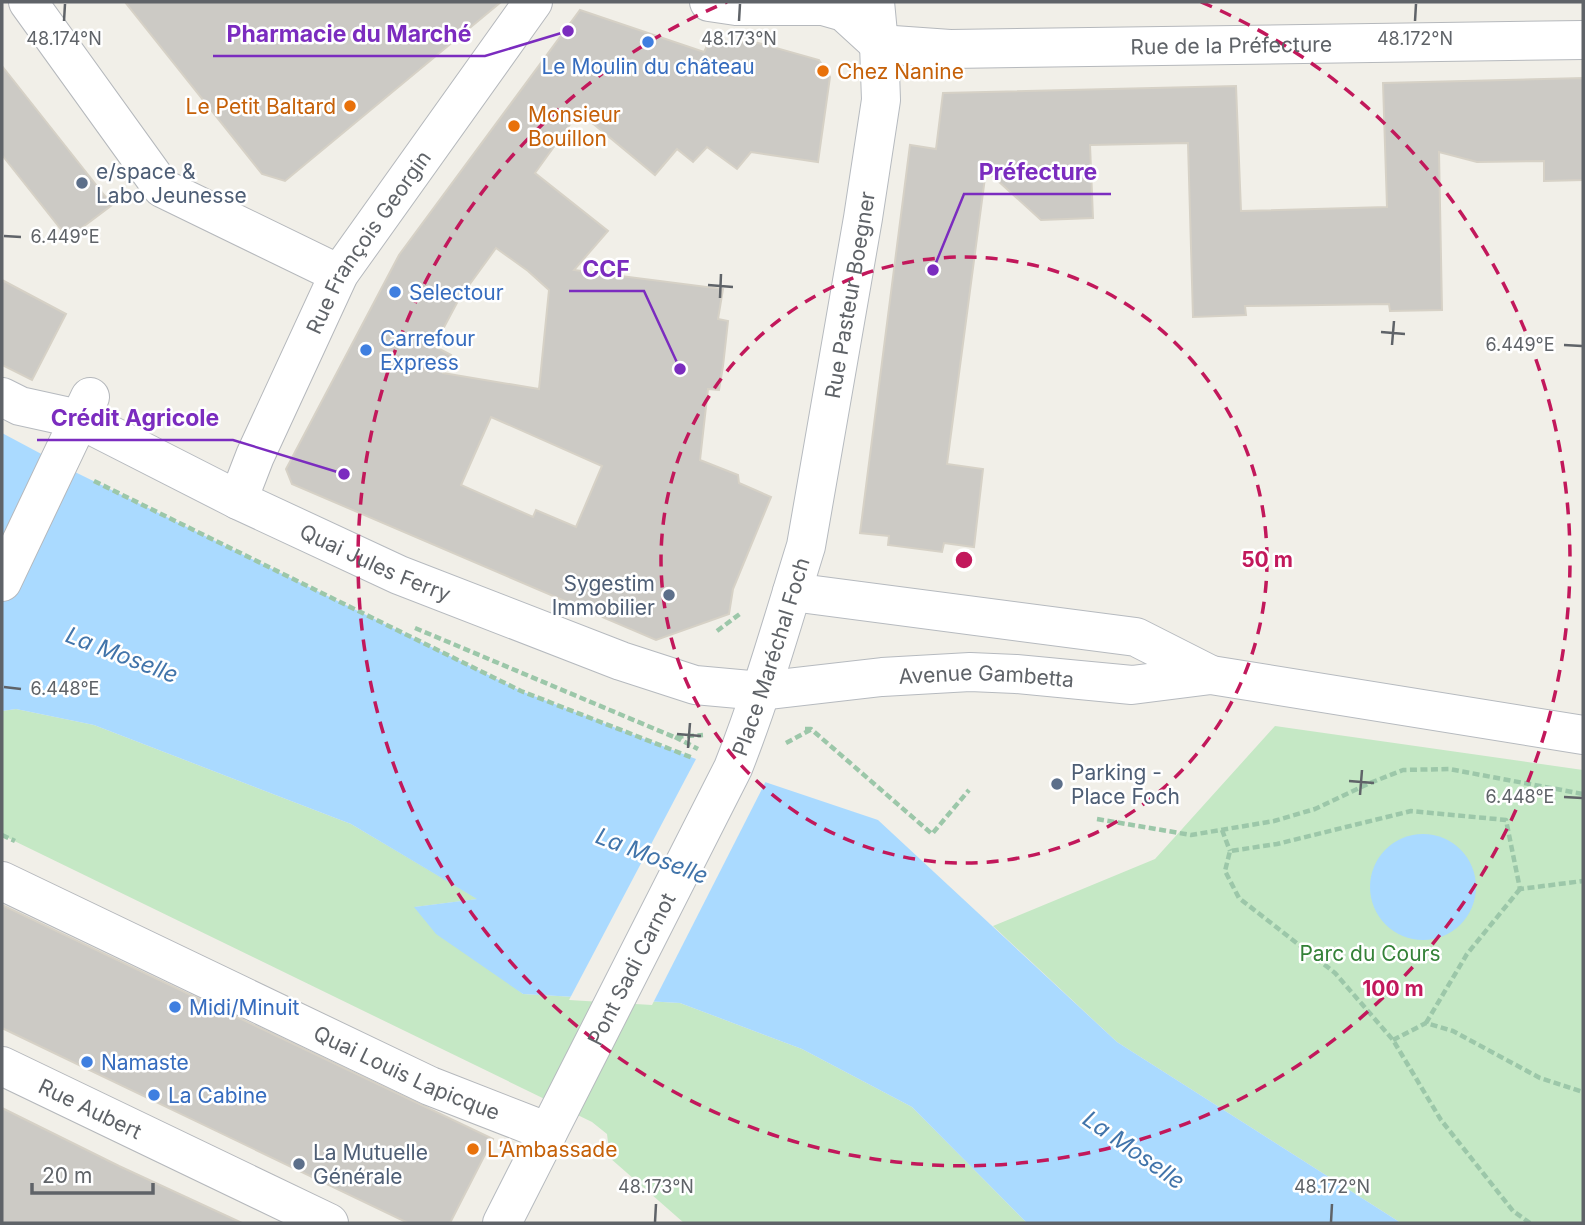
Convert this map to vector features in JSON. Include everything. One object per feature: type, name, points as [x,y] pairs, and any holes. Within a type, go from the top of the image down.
[{"type":"street","points":[[28,2],[162,188],[338,274]]},
{"type":"street","name":"Rue François Georgin","points":[[238,500],[338,274],[533,2]]},
{"type":"street","points":[[709,2],[736,6],[822,6],[844,12],[879,44]]},
{"type":"street","name":"Rue Pasteur Boegner","points":[[806,546],[881,100],[875,2]]},
{"type":"street","name":"Rue de la Préfecture","points":[[879,44],[950,49],[1583,40]]},
{"type":"street","name":"Quai Jules Ferry","points":[[2,397],[20,406],[85,408],[238,500],[399,575],[621,661],[695,685],[761,691]]},
{"type":"street","points":[[2,582],[74,471],[85,408]]},
{"type":"street","name":"Place Maréchal Foch","points":[[717,759],[761,691],[806,546]]},
{"type":"street","name":"Avenue Gambetta","points":[[792,592],[1136,637],[1211,675]]},
{"type":"street","name":"Avenue Gambetta","points":[[761,691],[882,677],[970,672],[1132,685],[1211,675],[1583,735]]},
{"type":"street","name":"Pont Sadi Carnot","points":[[502,1223],[548,1132],[717,759]]},
{"type":"street","name":"Quai Louis Lapicque","points":[[2,881],[430,1086],[548,1132]]},
{"type":"street","name":"Rue Aubert","points":[[2,1066],[329,1223]]},
{"type":"path","points":[[74,471],[521,691],[696,759]]},
{"type":"path","points":[[674,737],[717,759]]},
{"type":"path","points":[[1097,819],[1191,835],[1274,821],[1315,809],[1403,770],[1449,769],[1583,794]]},
{"type":"path","points":[[1230,851],[1277,844],[1411,811],[1506,820],[1520,889]]},
{"type":"path","points":[[1222,830],[1230,851],[1225,871],[1239,898],[1335,972],[1393,1040],[1441,1120],[1513,1211],[1530,1223]]},
{"type":"path","points":[[2,835],[27,847]]},
{"type":"path","points":[[1393,1040],[1426,1023],[1468,954],[1520,889],[1583,881]]},
{"type":"path","points":[[1426,1023],[1453,1031],[1540,1078],[1583,1092]]},
{"type":"green space","points":[[16,709],[94,725],[351,824],[478,899],[415,907],[523,994],[680,1003],[802,1049],[912,1107],[1027,1223],[684,1223],[610,1158],[607,1134],[592,1122],[2,835],[2,711]]},
{"type":"green space","name":"Parc du Cours","points":[[1275,726],[1583,770],[1583,1223],[1401,1223],[1117,1042],[993,926],[1155,859]]},
{"type":"water","name":"La Moselle","points":[[2,433],[77,473],[521,691],[696,759],[878,820],[1117,1042],[1401,1223],[1027,1223],[912,1107],[802,1049],[680,1003],[523,994],[436,934],[414,907],[477,899],[351,824],[94,725],[16,709],[2,711]]},
{"type":"water","points":[[1423,834],[1443,838],[1460,850],[1472,867],[1476,887],[1472,907],[1460,924],[1443,936],[1423,940],[1403,936],[1386,924],[1374,907],[1370,887],[1374,867],[1386,850],[1403,838]]},
{"type":"pier","points":[[702,757],[767,779],[652,1005],[569,1000],[696,759]]},
{"type":"building","points":[[125,2],[501,2],[285,181],[262,174]]},
{"type":"building","points":[[580,10],[704,52],[709,42],[751,41],[819,60],[830,77],[818,162],[751,152],[737,169],[707,147],[693,162],[677,149],[655,175],[579,112],[535,173],[608,231],[574,270],[723,289],[718,319],[728,321],[723,366],[719,390],[708,389],[700,460],[738,475],[739,483],[771,497],[733,589],[729,614],[656,640],[292,484],[286,469],[399,255]],"holes":[[[496,248],[549,290],[539,389],[443,373],[451,355],[434,346],[459,299]],[[491,417],[602,466],[576,527],[536,510],[533,517],[461,485]]]},
{"type":"building","points":[[2,66],[112,205],[68,238],[2,155]]},
{"type":"building","points":[[1583,78],[1583,180],[1544,181],[1544,161],[1477,162],[1439,152],[1442,310],[1390,311],[1389,304],[1245,306],[1246,315],[1193,317],[1188,143],[1090,145],[1093,218],[1041,220],[986,170],[947,464],[983,469],[974,547],[944,543],[942,552],[888,545],[889,536],[860,533],[910,145],[936,149],[943,93],[1236,86],[1241,211],[1387,207],[1383,83]]},
{"type":"building","points":[[2,280],[66,314],[32,380],[2,365]]},
{"type":"building","points":[[2,905],[493,1139],[450,1223],[408,1223],[2,1028]]},
{"type":"building","points":[[2,1108],[119,1166],[242,1223],[2,1223]]},
{"type":"place","name":"Pharmacie du Marché","points":[[568,31]]},
{"type":"place","name":"Le Moulin du château","points":[[648,42]]},
{"type":"place","name":"Chez Nanine","points":[[823,71]]},
{"type":"place","name":"Le Petit Baltard","points":[[350,106]]},
{"type":"place","name":"Monsieur Bouillon","points":[[514,126]]},
{"type":"place","name":"e/space & Labo Jeunesse","points":[[82,183]]},
{"type":"place","name":"Préfecture","points":[[933,270]]},
{"type":"place","name":"Selectour","points":[[395,292]]},
{"type":"place","name":"Carrefour Express","points":[[366,350]]},
{"type":"place","name":"CCF","points":[[680,369]]},
{"type":"place","name":"Crédit Agricole","points":[[344,474]]},
{"type":"place","name":"Sygestim Immobilier","points":[[669,595]]},
{"type":"place","name":"Parking - Place Foch","points":[[1057,784]]},
{"type":"place","name":"Midi/Minuit","points":[[175,1007]]},
{"type":"place","name":"Namaste","points":[[87,1062]]},
{"type":"place","name":"La Cabine","points":[[154,1095]]},
{"type":"place","name":"L’Ambassade","points":[[473,1149]]},
{"type":"place","name":"La Mutuelle Générale","points":[[299,1164]]}]
